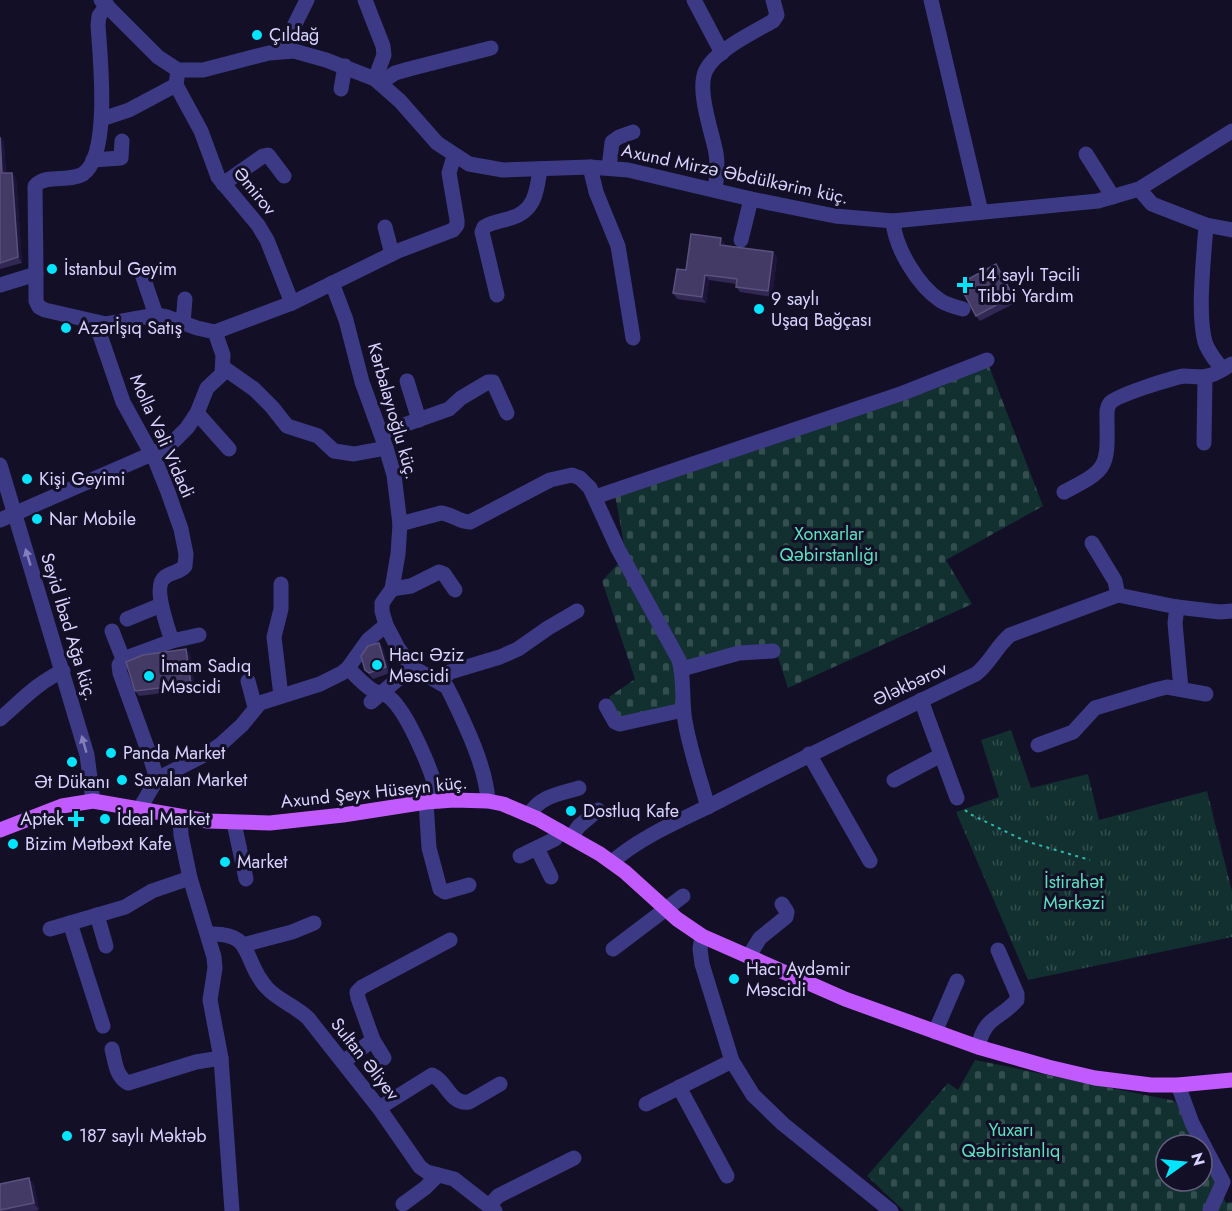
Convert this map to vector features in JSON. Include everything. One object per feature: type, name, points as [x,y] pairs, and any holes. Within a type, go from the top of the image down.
[{"type":"main road","name":"Axund Şeyx Hüseyn küç.","points":[[0,830],[62,806],[93,801],[180,817],[234,823],[301,821],[433,801],[473,799],[503,804],[565,834],[612,862],[702,936],[845,999],[978,1047],[1095,1078],[1178,1085],[1232,1080]]},
{"type":"street","points":[[284,51],[307,0]]},
{"type":"street","points":[[694,0],[722,53]]},
{"type":"street","points":[[716,190],[718,174],[716,155],[703,93],[706,71],[722,53],[773,21],[777,15],[773,0]]},
{"type":"street","points":[[931,0],[981,212]]},
{"type":"street","points":[[368,1],[383,46],[384,56],[378,81]]},
{"type":"street","points":[[102,118],[129,110],[177,78],[104,2],[98,25],[102,118],[93,160],[89,168],[78,176],[39,181],[35,186],[36,301],[39,307],[98,323],[156,315],[215,332],[292,303],[392,254],[453,230],[457,225],[449,173],[454,156]]},
{"type":"street","points":[[378,81],[395,73],[492,48]]},
{"type":"street","name":"Axund Mirzə Əbdülkərim küç.","points":[[177,78],[284,51],[304,53],[345,66],[378,81],[400,101],[437,143],[469,164],[484,168],[590,167],[648,173],[751,199],[835,216],[892,221],[1087,203],[1113,197],[1138,189],[1232,131]]},
{"type":"street","points":[[341,89],[345,66]]},
{"type":"street","name":"Əmirov","points":[[177,78],[201,131],[212,164],[223,184],[258,225],[267,240],[292,303]]},
{"type":"street","points":[[609,168],[612,142],[633,132]]},
{"type":"street","points":[[93,160],[121,158],[122,141]]},
{"type":"street","points":[[1086,154],[1113,197]]},
{"type":"street","points":[[223,184],[263,156],[268,155],[284,176]]},
{"type":"street","points":[[590,167],[596,192],[618,246],[633,338]]},
{"type":"street","points":[[497,295],[482,232],[484,227],[514,217],[527,209],[537,194],[540,169]]},
{"type":"street","points":[[1138,189],[1152,204],[1206,225],[1232,230]]},
{"type":"street","points":[[741,240],[751,199]]},
{"type":"street","points":[[892,221],[896,240],[916,275],[939,300],[963,309]]},
{"type":"street","points":[[1064,492],[1092,478],[1105,462],[1107,452],[1106,411],[1110,403],[1170,379],[1186,376],[1205,377],[1227,367],[1210,353],[1205,341],[1202,313],[1206,225]]},
{"type":"street","points":[[385,227],[392,254]]},
{"type":"street","points":[[0,285],[36,274]]},
{"type":"street","points":[[143,277],[156,315]]},
{"type":"street","name":"Kərbalayıoğlu küç.","points":[[332,284],[346,320],[362,382],[394,476],[400,524],[392,589],[382,603],[386,625],[398,648],[412,667],[447,687],[482,768],[488,789],[488,801]]},
{"type":"street","points":[[183,323],[185,299]]},
{"type":"street","name":"Molla Vəli Vidadi","points":[[98,323],[123,402],[160,472],[181,529],[186,554],[185,566],[180,572],[165,576],[162,580],[161,605],[172,640]]},
{"type":"street","points":[[0,520],[151,455],[175,440],[197,412],[207,388],[222,374],[223,355],[215,332]]},
{"type":"street","points":[[595,497],[903,393],[987,360]]},
{"type":"street","points":[[224,368],[254,389],[287,426],[318,436],[334,451],[354,454],[386,448]]},
{"type":"street","points":[[1204,443],[1205,377]]},
{"type":"street","points":[[407,381],[419,420]]},
{"type":"street","points":[[381,433],[448,409],[461,398],[488,382],[493,382],[507,413]]},
{"type":"street","points":[[197,412],[229,449]]},
{"type":"street","name":"Seyid İbad Ağa küç.","points":[[0,465],[87,755],[93,801]]},
{"type":"street","points":[[400,524],[441,513],[462,522],[470,522],[560,476],[572,475],[590,488],[618,549],[676,652],[682,669],[683,710],[708,807]]},
{"type":"street","points":[[1092,543],[1115,581],[1118,595],[1177,607],[1220,612],[1232,611]]},
{"type":"street","points":[[392,589],[411,585],[439,572],[444,574],[455,590]]},
{"type":"street","points":[[280,584],[281,609],[274,637],[281,696]]},
{"type":"street","name":"Ələkbərov","points":[[612,862],[649,836],[809,754],[976,674],[987,665],[1002,642],[1010,635],[1118,595]]},
{"type":"street","points":[[127,620],[161,605]]},
{"type":"street","points":[[1177,607],[1175,623],[1181,688]]},
{"type":"street","points":[[439,682],[450,672],[519,649],[577,611]]},
{"type":"street","points":[[140,808],[157,779],[220,745],[242,725],[255,706],[320,684],[342,673],[368,640],[386,625]]},
{"type":"street","points":[[112,631],[123,659]]},
{"type":"street","points":[[157,779],[120,674],[119,665],[123,659],[172,640],[199,635]]},
{"type":"street","points":[[682,669],[739,653],[773,651]]},
{"type":"street","points":[[376,698],[412,667]]},
{"type":"street","points":[[348,668],[373,690],[376,698]]},
{"type":"street","points":[[0,719],[39,684],[63,671]]},
{"type":"street","points":[[248,681],[255,706]]},
{"type":"street","points":[[1038,745],[1073,732],[1095,708],[1161,688],[1181,688],[1206,694]]},
{"type":"street","points":[[376,698],[389,697],[407,721],[435,783],[429,848],[440,889],[445,892],[469,885]]},
{"type":"street","points":[[921,700],[957,798]]},
{"type":"street","points":[[606,706],[615,722],[620,724],[683,710]]},
{"type":"street","points":[[809,754],[870,861]]},
{"type":"street","points":[[894,780],[941,755]]},
{"type":"street","points":[[529,815],[534,806],[545,798],[579,788]]},
{"type":"street","points":[[520,856],[579,826],[598,810]]},
{"type":"street","points":[[180,817],[182,843],[190,878],[213,948],[214,968],[210,1000],[221,1058],[232,1211]]},
{"type":"street","points":[[234,823],[246,879]]},
{"type":"street","points":[[537,848],[552,877]]},
{"type":"street","points":[[50,929],[125,907],[152,891],[190,878]]},
{"type":"street","points":[[613,949],[683,897]]},
{"type":"street","points":[[749,956],[760,938],[786,917],[787,912],[782,904]]},
{"type":"street","points":[[97,915],[106,946]]},
{"type":"street","points":[[70,923],[103,1026]]},
{"type":"street","points":[[208,934],[228,934],[238,939],[243,945],[292,932],[314,923]]},
{"type":"street","points":[[702,936],[700,949],[702,964],[732,1061],[741,1078],[766,1110],[891,1211]]},
{"type":"street","points":[[384,1058],[373,1040],[357,992],[362,987],[450,940]]},
{"type":"street","name":"Sultan Əliyev","points":[[243,945],[253,970],[265,986],[272,993],[299,1009],[379,1108],[415,1161],[427,1172],[454,1179],[492,1209]]},
{"type":"street","points":[[978,1047],[981,1032],[986,1025],[1017,1000],[1017,994],[998,950]]},
{"type":"street","points":[[935,1032],[957,981]]},
{"type":"street","points":[[343,1062],[373,1040]]},
{"type":"street","points":[[112,1049],[118,1074],[122,1081],[128,1083],[196,1062],[221,1058]]},
{"type":"street","points":[[646,1104],[732,1061]]},
{"type":"street","points":[[379,1108],[432,1075],[437,1077],[457,1101],[464,1103],[500,1084]]},
{"type":"street","points":[[1178,1085],[1192,1123],[1223,1182],[1210,1211]]},
{"type":"street","points":[[679,1087],[727,1176]]},
{"type":"street","points":[[492,1209],[498,1196],[574,1158]]},
{"type":"street","points":[[404,1204],[438,1175]]},
{"type":"path","points":[[957,798],[961,807],[970,814],[1025,841],[1090,860]]},
{"type":"green space","name":"Xonxarlar Qəbirstanlığı","points":[[989,366],[1043,506],[946,560],[972,604],[788,688],[774,645],[678,666],[676,709],[619,720],[609,697],[635,679],[602,581],[626,555],[615,495]]},
{"type":"green space","name":"İstirahət Mərkəzi","points":[[1011,730],[1031,788],[1088,774],[1099,820],[1207,791],[1232,891],[1232,937],[1028,980],[956,812],[999,797],[981,740]]},
{"type":"green space","name":"Yuxarı Qəbiristanlıq","points":[[975,1060],[1175,1101],[1191,1133],[1154,1133],[1154,1193],[1214,1193],[1214,1179],[1226,1203],[1232,1202],[1232,1211],[904,1211],[867,1176],[948,1083],[958,1090]]},
{"type":"building","points":[[0,137],[2,173],[12,173],[18,257],[0,263]]},
{"type":"building","points":[[691,234],[721,238],[720,245],[773,252],[768,291],[736,287],[737,279],[705,275],[702,297],[673,293],[677,269],[686,270]]},
{"type":"building","points":[[996,264],[1013,296],[976,316],[959,284]]},
{"type":"building","points":[[379,643],[386,667],[369,673],[365,670],[361,656],[368,646]]},
{"type":"building","points":[[186,649],[191,684],[135,691],[126,662],[143,655]]},
{"type":"building","points":[[29,1178],[34,1203],[0,1210],[0,1184]]},
{"type":"place","name":"Çıldağ","points":[[257,35]]},
{"type":"place","name":"İstanbul Geyim","points":[[52,269]]},
{"type":"place","name":"14 saylı Təcili Tibbi Yardım","points":[[965,285]]},
{"type":"place","name":"9 saylı Uşaq Bağçası","points":[[759,309]]},
{"type":"place","name":"Azərİşıq Satış","points":[[66,328]]},
{"type":"place","name":"Kişi Geyimi","points":[[27,479]]},
{"type":"place","name":"Nar Mobile","points":[[37,519]]},
{"type":"place","name":"Hacı Əziz Məscidi","points":[[377,665]]},
{"type":"place","name":"İmam Sadıq Məscidi","points":[[149,676]]},
{"type":"place","name":"Panda Market","points":[[111,753]]},
{"type":"place","name":"Ət Dükanı","points":[[72,762]]},
{"type":"place","name":"Savalan Market","points":[[122,780]]},
{"type":"place","name":"Dostluq Kafe","points":[[571,811]]},
{"type":"place","name":"Aptek","points":[[76,819]]},
{"type":"place","name":"İdeal Market","points":[[105,819]]},
{"type":"place","name":"Bizim Mətbəxt Kafe","points":[[13,844]]},
{"type":"place","name":"Market","points":[[225,862]]},
{"type":"place","name":"Hacı Aydəmir Məscidi","points":[[734,979]]},
{"type":"place","name":"187 saylı Məktəb","points":[[67,1136]]}]
